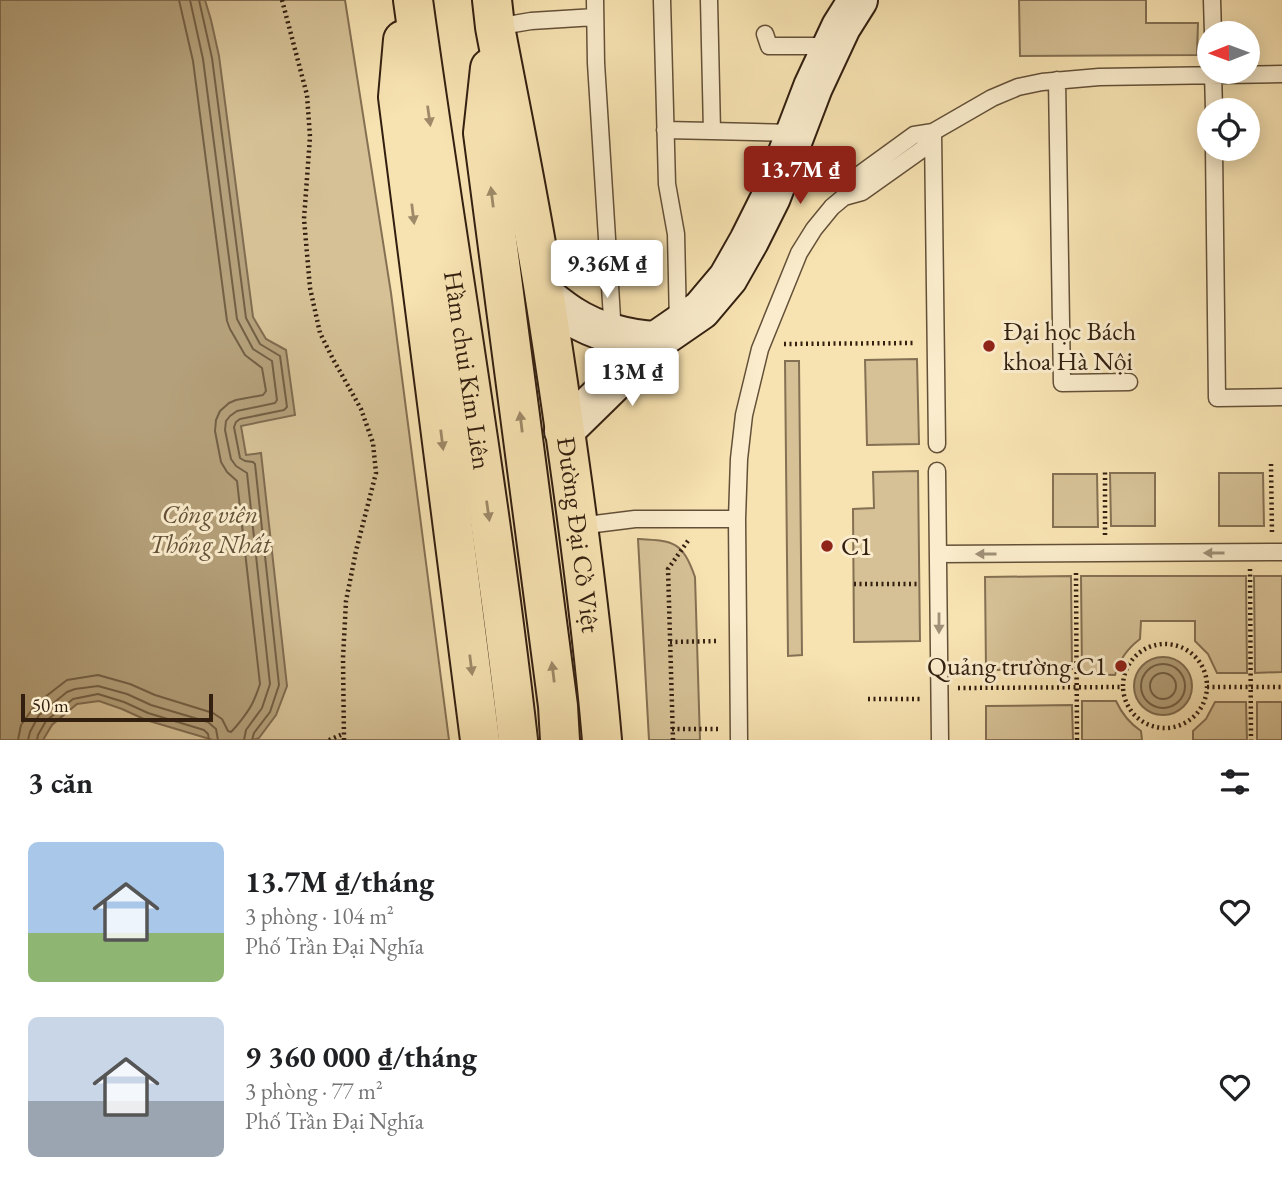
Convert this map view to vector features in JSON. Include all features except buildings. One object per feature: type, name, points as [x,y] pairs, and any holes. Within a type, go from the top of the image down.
[{"type":"main road","points":[[406,0],[398,97],[480,740]]},
{"type":"main road","name":"Hầm chui Kim Liên","points":[[412,0],[480,448],[518,740]]},
{"type":"main road","name":"Hầm chui Kim Liên","points":[[493,13],[483,133],[558,706],[560,740]]},
{"type":"main road","name":"Đường Đại Cồ Việt","points":[[493,13],[545,296],[579,526],[602,740]]},
{"type":"street","points":[[564,431],[667,333],[701,310],[728,278],[771,197],[813,87],[841,27],[858,0]]},
{"type":"street","points":[[545,296],[573,318],[613,334],[638,340],[667,333]]},
{"type":"lane","points":[[595,0],[596,63],[613,334]]},
{"type":"lane","points":[[662,0],[667,184],[676,234],[667,333]]},
{"type":"lane","points":[[709,0],[712,131]]},
{"type":"lane","points":[[1212,0],[1213,21]]},
{"type":"lane","points":[[493,13],[531,21],[595,17]]},
{"type":"lane","points":[[765,34],[769,46],[832,46]]},
{"type":"lane","points":[[738,735],[737,519],[744,415],[762,345],[799,253],[814,229],[844,197],[862,192],[924,148],[933,132],[992,98],[1018,87],[1057,80],[1197,73]]},
{"type":"lane","points":[[1260,74],[1282,74]]},
{"type":"lane","points":[[1057,80],[1062,383],[1129,382]]},
{"type":"lane","points":[[665,130],[796,133]]},
{"type":"lane","points":[[933,132],[937,444]]},
{"type":"lane","points":[[1214,161],[1217,398],[1282,397]]},
{"type":"lane","points":[[937,471],[940,740]]},
{"type":"lane","points":[[579,526],[635,519],[737,519]]},
{"type":"lane","points":[[939,554],[1277,552]]},
{"type":"path","points":[[282,0],[307,95],[310,137],[304,219],[310,288],[320,333],[361,409],[373,443],[376,473],[346,601],[343,737],[329,740]]},
{"type":"path","points":[[762,345],[936,343]]},
{"type":"path","points":[[1271,464],[1277,552]]},
{"type":"path","points":[[1105,469],[1105,553]]},
{"type":"path","points":[[673,740],[668,569],[704,519]]},
{"type":"path","points":[[1250,552],[1251,740]]},
{"type":"path","points":[[1076,554],[1077,740]]},
{"type":"path","points":[[853,584],[939,584]]},
{"type":"path","points":[[670,642],[737,641]]},
{"type":"path","points":[[1170,643],[1195,656],[1204,668],[1207,687],[1206,696],[1192,719],[1167,729],[1154,727],[1132,712],[1125,701],[1122,687],[1131,660],[1142,650],[1155,644],[1170,643]]},
{"type":"path","points":[[939,688],[1122,687]]},
{"type":"path","points":[[1207,687],[1282,687]]},
{"type":"path","points":[[868,699],[920,698]]},
{"type":"path","points":[[672,729],[738,735]]},
{"type":"green space","name":"Công viên Thống Nhất","points":[[0,0],[345,0],[391,293],[449,740],[0,740]]},
{"type":"green space","points":[[1019,0],[1146,0],[1146,23],[1197,23],[1197,55],[1020,56]]},
{"type":"green space","points":[[917,359],[919,444],[867,445],[865,360]]},
{"type":"green space","points":[[785,361],[799,361],[802,655],[788,656]]},
{"type":"green space","points":[[918,471],[920,641],[854,642],[853,509],[874,508],[873,472]]},
{"type":"green space","points":[[1110,473],[1155,473],[1155,526],[1111,526]]},
{"type":"green space","points":[[1219,473],[1263,473],[1264,526],[1219,526]]},
{"type":"green space","points":[[1053,474],[1097,474],[1098,527],[1053,527]]},
{"type":"green space","points":[[638,539],[675,545],[686,556],[695,577],[700,740],[649,740]]},
{"type":"green space","points":[[1071,576],[1072,669],[986,670],[985,577]]},
{"type":"green space","points":[[1081,576],[1246,576],[1247,673],[1217,673],[1208,654],[1195,641],[1195,621],[1141,621],[1140,639],[1124,655],[1115,675],[1082,674]]},
{"type":"green space","points":[[1254,576],[1282,576],[1282,672],[1255,673]]},
{"type":"green space","points":[[1082,701],[1116,701],[1126,718],[1141,731],[1142,740],[1082,740]]},
{"type":"green space","points":[[1215,702],[1246,702],[1247,740],[1193,740],[1193,731],[1206,719]]},
{"type":"green space","points":[[1257,702],[1282,702],[1282,740],[1257,740]]},
{"type":"green space","points":[[1072,705],[1073,740],[986,740],[986,706]]},
{"type":"water","name":"Công viên Thống Nhất","points":[[0,0],[205,0],[219,56],[253,317],[266,339],[286,350],[295,415],[241,426],[246,455],[261,453],[287,686],[276,715],[259,738],[213,740],[146,720],[99,701],[77,704],[52,725],[43,740],[0,740]]},
{"type":"water","points":[[1163,657],[1179,662],[1187,670],[1192,686],[1187,702],[1179,710],[1163,715],[1147,710],[1139,702],[1134,686],[1139,670],[1147,662]]},
{"type":"place","name":"Đại học Bách khoa Hà Nội","points":[[989,346]]},
{"type":"place","name":"C1","points":[[827,546]]},
{"type":"place","name":"Quảng trường C1","points":[[1121,666]]}]
